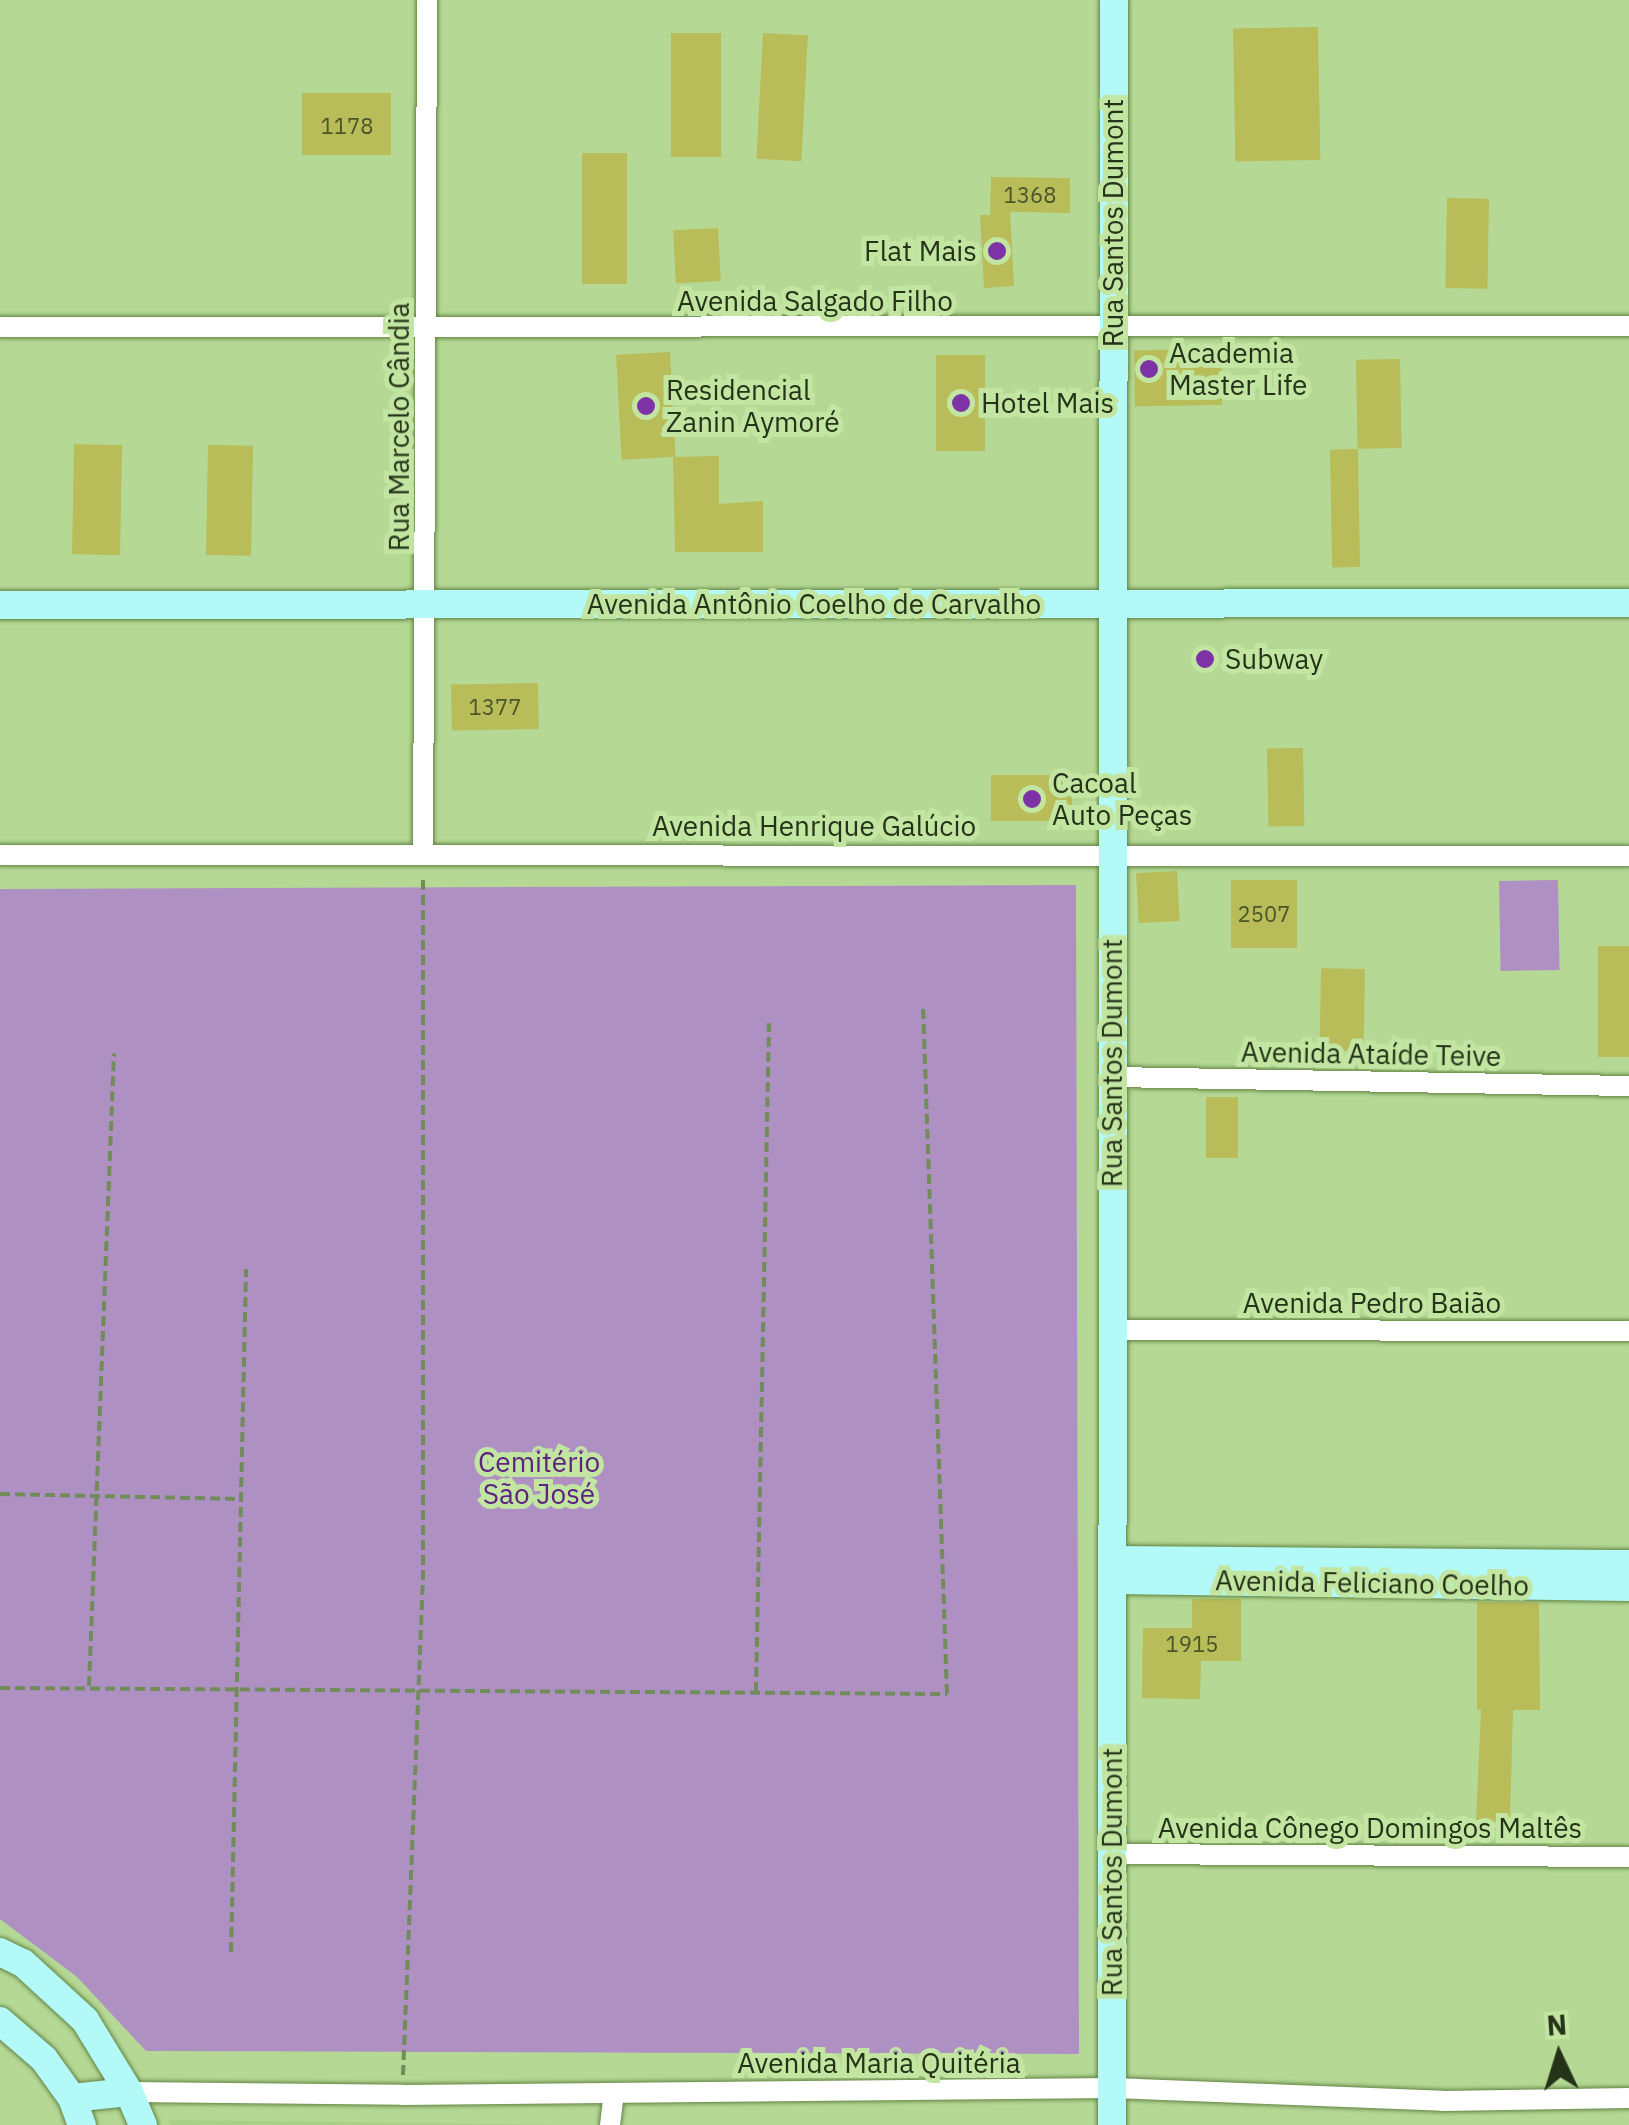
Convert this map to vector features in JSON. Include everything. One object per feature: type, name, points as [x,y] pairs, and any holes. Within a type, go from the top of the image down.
[{"type":"street","name":"Rua Marcelo Cândia","points":[[423,854],[427,604],[426,0]]},
{"type":"street","name":"Rua Santos Dumont","points":[[1112,2125],[1114,0]]},
{"type":"street","name":"Avenida Salgado Filho","points":[[0,327],[1629,326]]},
{"type":"street","name":"Avenida Antônio Coelho de Carvalho","points":[[0,605],[1629,603]]},
{"type":"street","name":"Avenida Henrique Galúcio","points":[[0,855],[1629,856]]},
{"type":"street","name":"Avenida Ataíde Teive","points":[[1112,1077],[1629,1086]]},
{"type":"street","name":"Avenida Pedro Baião","points":[[1114,1330],[1629,1331]]},
{"type":"street","name":"Avenida Feliciano Coelho","points":[[1115,1570],[1629,1564]]},
{"type":"street","name":"Avenida Feliciano Coelho","points":[[1115,1570],[1629,1587]]},
{"type":"street","name":"Avenida Cônego Domingos Maltês","points":[[1112,1854],[1629,1856]]},
{"type":"street","points":[[0,1952],[23,1963],[86,2020],[128,2092],[142,2125]]},
{"type":"street","points":[[0,2020],[44,2059],[72,2098],[82,2125]]},
{"type":"street","name":"Avenida Maria Quitéria","points":[[128,2092],[402,2095],[1112,2088],[1443,2101],[1629,2098]]},
{"type":"street","points":[[72,2098],[128,2092]]},
{"type":"street","points":[[610,2125],[614,2092]]},
{"type":"path","points":[[402,2095],[419,1688],[423,854]]},
{"type":"path","points":[[0,1688],[946,1694],[923,1006]]},
{"type":"path","points":[[756,1692],[769,1022]]},
{"type":"path","points":[[89,1686],[114,1054]]},
{"type":"path","points":[[232,1952],[246,1269]]},
{"type":"path","points":[[0,1494],[240,1499]]},
{"type":"shaded area","points":[[168,2120],[568,2125],[170,2125]]},
{"type":"green space","points":[[1558,880],[1560,970],[1501,971],[1499,881]]},
{"type":"green space","name":"Cemitério São José","points":[[1076,885],[1079,2054],[146,2051],[77,1977],[0,1919],[0,889]]},
{"type":"building","points":[[1318,27],[1320,160],[1235,161],[1233,28]]},
{"type":"building","points":[[671,33],[721,33],[721,157],[671,157]]},
{"type":"building","points":[[763,33],[808,35],[801,161],[756,159]]},
{"type":"building","points":[[302,93],[391,93],[391,155],[302,155]]},
{"type":"building","points":[[582,153],[627,153],[627,284],[582,284]]},
{"type":"building","points":[[991,177],[1070,178],[1070,213],[1010,212],[1014,286],[984,288],[980,215],[990,215]]},
{"type":"building","points":[[1447,198],[1489,199],[1487,289],[1445,288]]},
{"type":"building","points":[[718,228],[721,281],[676,283],[673,230]]},
{"type":"building","points":[[1221,349],[1222,405],[1135,407],[1134,351]]},
{"type":"building","name":"Residencial Zanin Aymoré","points":[[670,352],[675,457],[622,460],[616,355]]},
{"type":"building","name":"Hotel Mais","points":[[936,355],[985,355],[985,451],[936,451]]},
{"type":"building","points":[[1400,359],[1402,448],[1358,449],[1356,360]]},
{"type":"building","points":[[74,444],[122,445],[120,555],[72,554]]},
{"type":"building","points":[[208,445],[253,446],[251,556],[206,555]]},
{"type":"building","points":[[1330,449],[1358,449],[1360,567],[1332,567]]},
{"type":"building","points":[[719,456],[719,504],[763,501],[763,552],[675,552],[673,457]]},
{"type":"building","points":[[538,683],[539,729],[452,731],[451,685]]},
{"type":"building","points":[[1303,748],[1304,826],[1268,827],[1267,749]]},
{"type":"building","name":"Cacoal Auto Peças","points":[[991,775],[1072,775],[1072,821],[991,821]]},
{"type":"building","points":[[1177,871],[1180,921],[1139,923],[1136,873]]},
{"type":"building","points":[[1231,880],[1297,880],[1297,948],[1231,948]]},
{"type":"building","points":[[1598,946],[1629,946],[1629,1057],[1598,1057]]},
{"type":"building","points":[[1321,968],[1365,969],[1364,1051],[1320,1050]]},
{"type":"building","points":[[1206,1097],[1238,1097],[1238,1158],[1206,1158]]},
{"type":"building","points":[[1192,1599],[1241,1599],[1241,1661],[1201,1661],[1200,1699],[1142,1698],[1143,1628],[1192,1628]]},
{"type":"building","points":[[1477,1602],[1539,1603],[1540,1710],[1513,1710],[1510,1822],[1476,1822],[1481,1710],[1477,1710]]},
{"type":"place","name":"Flat Mais","points":[[997,251]]},
{"type":"place","name":"Academia Master Life","points":[[1149,369]]},
{"type":"place","name":"Hotel Mais","points":[[961,403]]},
{"type":"place","name":"Residencial Zanin Aymoré","points":[[646,406]]},
{"type":"place","name":"Subway","points":[[1205,659]]},
{"type":"place","name":"Cacoal Auto Peças","points":[[1032,799]]}]
